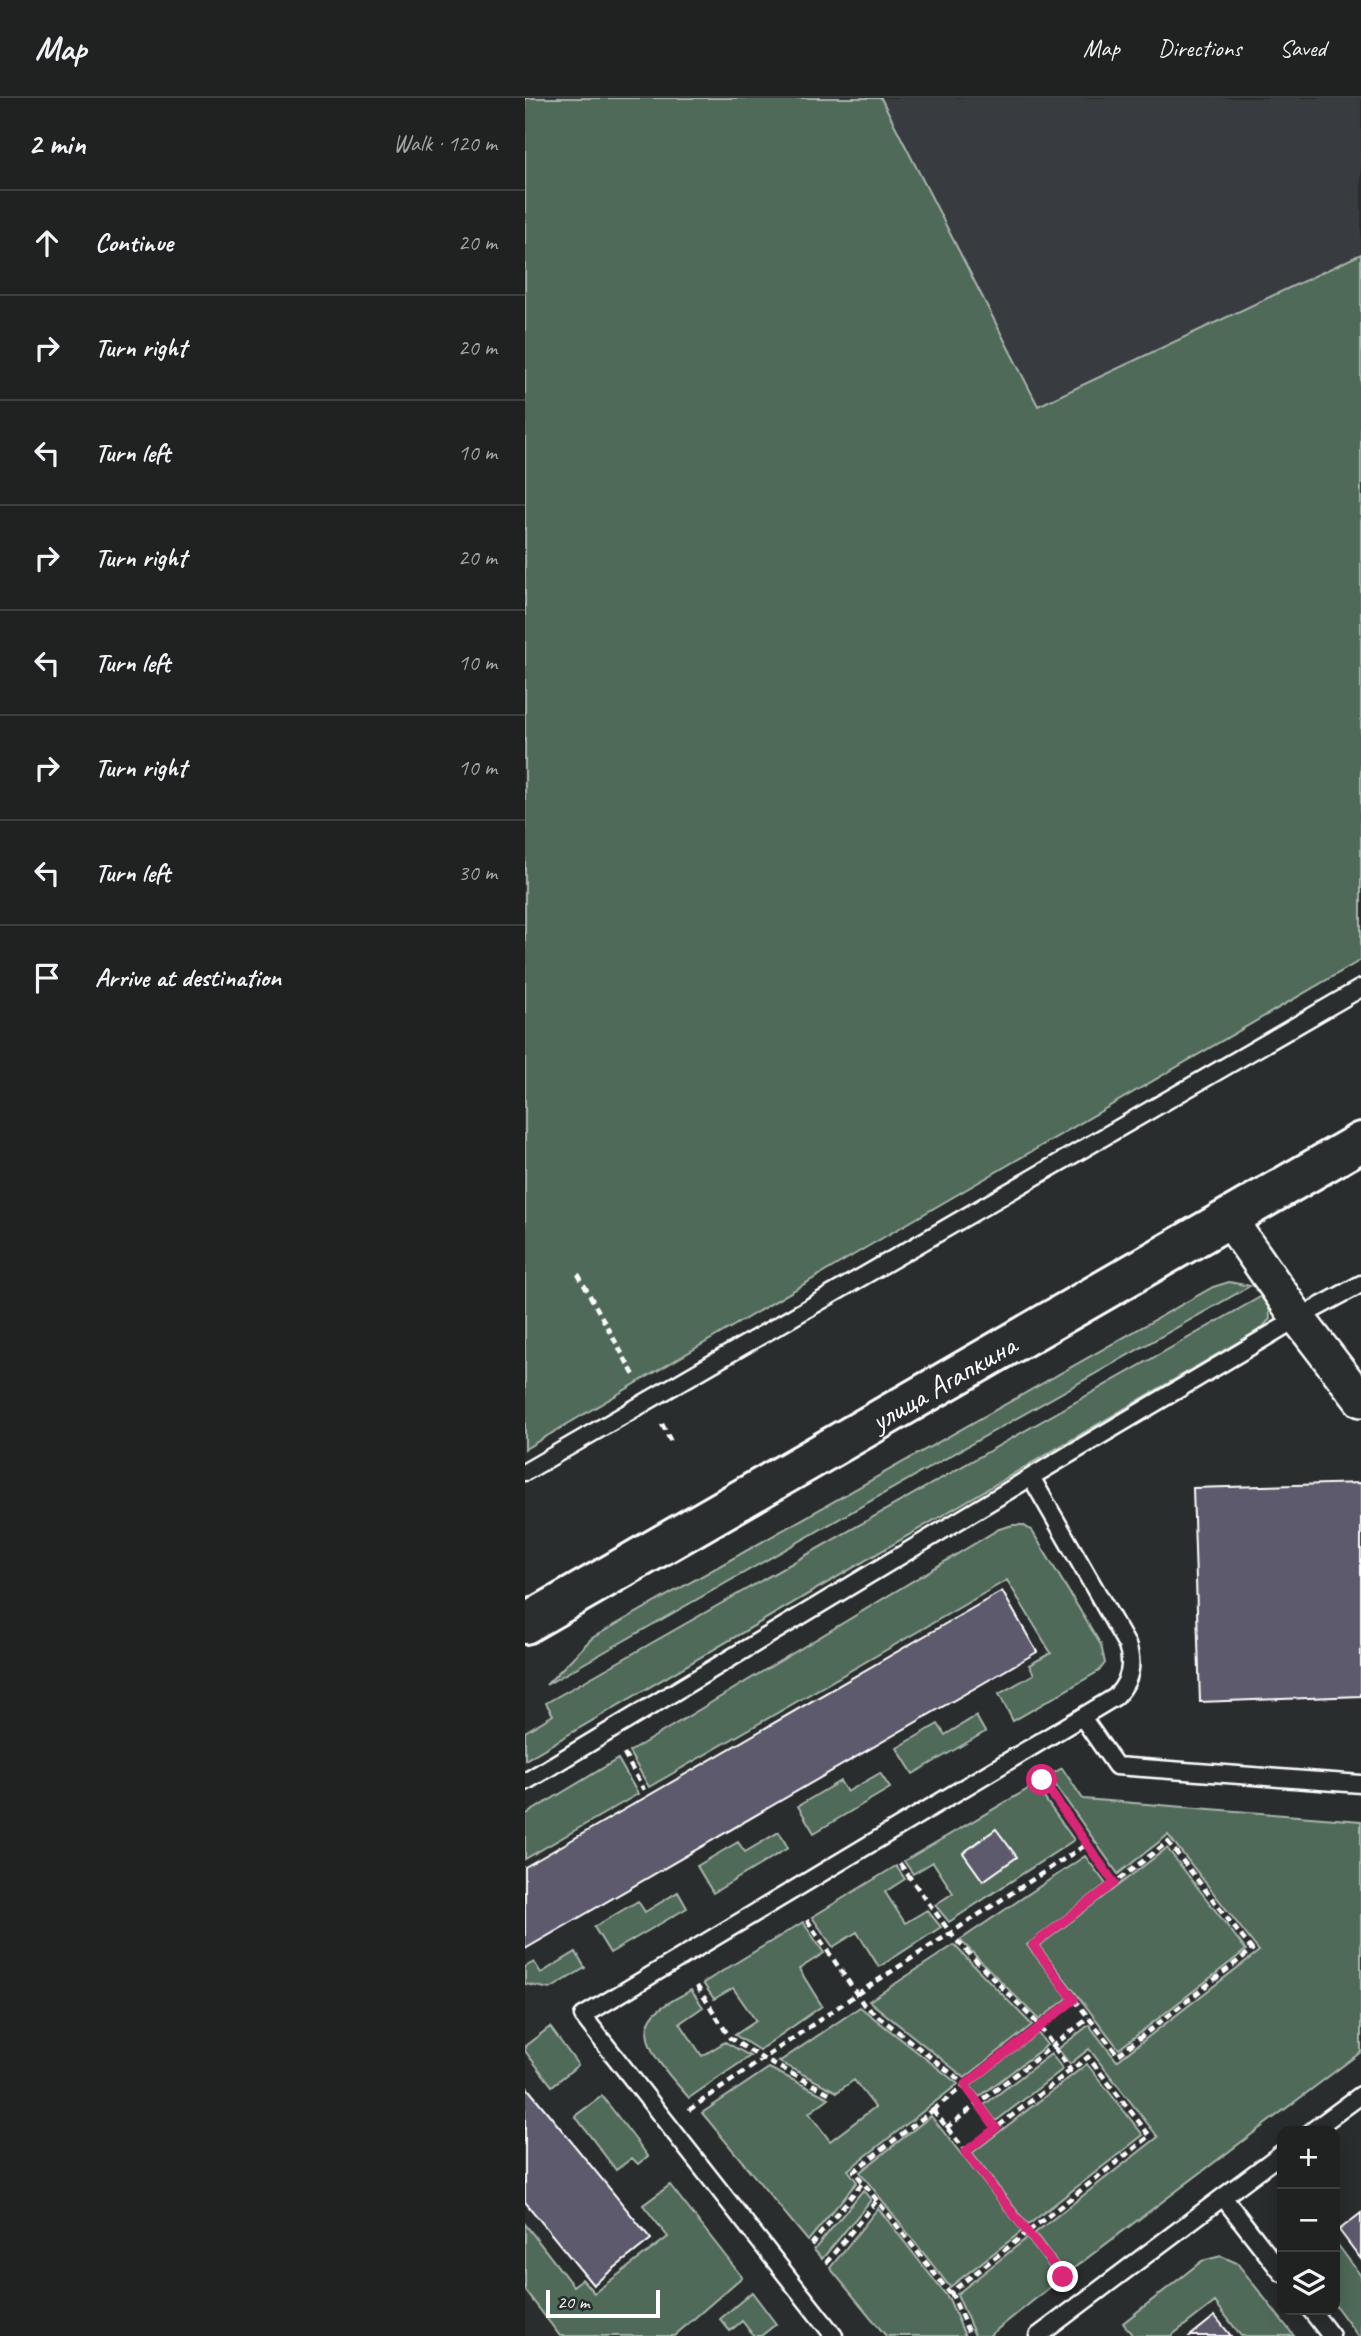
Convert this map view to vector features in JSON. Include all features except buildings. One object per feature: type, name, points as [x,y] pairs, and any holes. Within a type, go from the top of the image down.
[{"type":"main road","name":"улица Агапкина","points":[[525,1624],[1361,1142]]},
{"type":"street","points":[[1229,1219],[1298,1318],[1361,1401]]},
{"type":"lane","points":[[525,1472],[1361,988]]},
{"type":"lane","points":[[525,1783],[1031,1477],[1298,1318],[1361,1284]]},
{"type":"lane","points":[[834,2336],[583,2017],[1115,1697],[1122,1690],[1130,1673],[1127,1645],[1031,1477]]},
{"type":"lane","points":[[1082,1717],[1116,1766],[1361,1784]]},
{"type":"lane","points":[[1319,2126],[1361,2095]]},
{"type":"lane","points":[[1038,2336],[1277,2157]]},
{"type":"lane","points":[[1223,2197],[1277,2267]]},
{"type":"lane","points":[[1315,2315],[1331,2336]]},
{"type":"path","points":[[578,1273],[671,1442]]},
{"type":"path","points":[[622,1750],[644,1790]]},
{"type":"path","points":[[1042,1780],[1114,1883]]},
{"type":"path","points":[[1168,1842],[1252,1951],[1118,2055],[1033,1945],[1114,1883],[1168,1842]]},
{"type":"path","points":[[696,2105],[857,1994],[1087,1844]]},
{"type":"path","points":[[900,1864],[950,1932],[1039,2027],[1070,2071]]},
{"type":"path","points":[[807,1920],[864,2004],[965,2085],[996,2128]]},
{"type":"path","points":[[697,1986],[730,2038],[763,2059],[833,2095]]},
{"type":"path","points":[[970,2336],[951,2292],[855,2171],[1074,2000]]},
{"type":"path","points":[[946,2128],[1089,2018]]},
{"type":"path","points":[[951,2292],[1150,2136],[1088,2057],[965,2152]]},
{"type":"path","points":[[933,2110],[1082,2303]]},
{"type":"path","points":[[811,2245],[863,2182]]},
{"type":"path","points":[[826,2263],[877,2200]]},
{"type":"shaded area","points":[[881,98],[1361,98],[1361,254],[1038,406]]},
{"type":"green space","points":[[525,98],[881,98],[1038,406],[1361,254],[1361,960],[525,1449]]},
{"type":"green space","points":[[1229,1282],[1250,1286],[546,1685],[592,1638],[1213,1287]]},
{"type":"green space","points":[[1262,1296],[1269,1306],[1270,1319],[1262,1328],[525,1760],[525,1732],[553,1715],[546,1703]]},
{"type":"green space","points":[[1023,1525],[1032,1531],[1101,1645],[1105,1663],[1099,1671],[1013,1721],[999,1694],[1034,1674],[1029,1665],[1051,1653],[1007,1580],[649,1787],[629,1752],[999,1529]]},
{"type":"green space","points":[[976,1716],[985,1732],[913,1774],[897,1748],[938,1724],[945,1735]]},
{"type":"green space","points":[[618,1759],[638,1794],[525,1859],[525,1815]]},
{"type":"green space","points":[[1062,1768],[1083,1799],[1361,1821],[1361,2052],[1066,2274],[1035,2233],[1158,2137],[1089,2049],[1070,2064],[1058,2049],[1089,2025],[1117,2061],[1259,1951],[1168,1835],[1118,1874],[1049,1776]]},
{"type":"green space","points":[[880,1773],[890,1788],[814,1833],[798,1806],[840,1781],[847,1792]]},
{"type":"green space","points":[[1035,1785],[1074,1840],[949,1922],[935,1905],[953,1893],[933,1862],[913,1874],[904,1861]]},
{"type":"green space","points":[[779,1832],[788,1848],[713,1893],[697,1866],[738,1842],[745,1852]]},
{"type":"green space","points":[[1167,1848],[1246,1950],[1119,2049],[1039,1946]]},
{"type":"green space","points":[[1085,1856],[1106,1884],[1027,1945],[1068,1998],[1039,2020],[960,1940]]},
{"type":"green space","points":[[896,1866],[905,1879],[885,1892],[905,1923],[927,1910],[941,1927],[879,1967],[857,1932],[833,1947],[812,1917]]},
{"type":"green space","points":[[678,1892],[687,1908],[610,1953],[594,1927],[638,1901],[645,1912]]},
{"type":"green space","points":[[803,1922],[824,1953],[799,1969],[822,2006],[759,2050],[735,2035],[756,2021],[733,1988],[714,1999],[703,1983]]},
{"type":"green space","points":[[954,1945],[1032,2025],[965,2078],[869,2001]]},
{"type":"green space","points":[[576,1952],[585,1968],[550,1989],[525,1984],[525,1967],[534,1962],[541,1973]]},
{"type":"green space","points":[[691,1990],[703,2007],[680,2023],[702,2056],[725,2042],[750,2056],[689,2098],[657,2059],[648,2036],[648,2025],[657,2011]]},
{"type":"green space","points":[[860,2007],[958,2084],[848,2170],[857,2182],[808,2241],[702,2113],[769,2068],[829,2098],[809,2113],[830,2141],[875,2107],[854,2080],[837,2092],[779,2062]]},
{"type":"green space","points":[[550,2027],[578,2065],[552,2086],[525,2051],[525,2046]]},
{"type":"green space","points":[[1038,2033],[1047,2045],[979,2097],[970,2086]]},
{"type":"green space","points":[[1051,2054],[1063,2069],[996,2121],[984,2105]]},
{"type":"green space","points":[[1087,2064],[1143,2135],[1028,2225],[972,2153]]},
{"type":"green space","points":[[602,2096],[648,2156],[638,2164],[632,2158],[616,2170],[575,2116]]},
{"type":"green space","points":[[931,2116],[1022,2231],[950,2287],[860,2172]]},
{"type":"green space","points":[[670,2185],[742,2277],[674,2336],[560,2336],[525,2290],[525,2224],[573,2286],[582,2279],[594,2293],[668,2237],[643,2205]]},
{"type":"green space","points":[[863,2190],[871,2200],[822,2259],[814,2250]]},
{"type":"green space","points":[[878,2208],[949,2299],[965,2336],[886,2336],[830,2268]]},
{"type":"green space","points":[[1027,2238],[1059,2280],[989,2336],[975,2336],[957,2294]]},
{"type":"green space","points":[[1340,2248],[1361,2276],[1361,2336],[1358,2336],[1340,2312]]},
{"type":"green space","points":[[1221,2256],[1237,2263],[1294,2336],[1241,2336],[1215,2302],[1171,2336],[1133,2336],[1123,2323],[1202,2261]]},
{"type":"green space","points":[[752,2292],[776,2324],[761,2336],[754,2336],[742,2321],[730,2331],[720,2319]]},
{"type":"route","points":[[1042,1780],[1114,1883],[1033,1945],[1074,2000],[965,2085],[996,2128],[965,2152],[1063,2277]]}]
